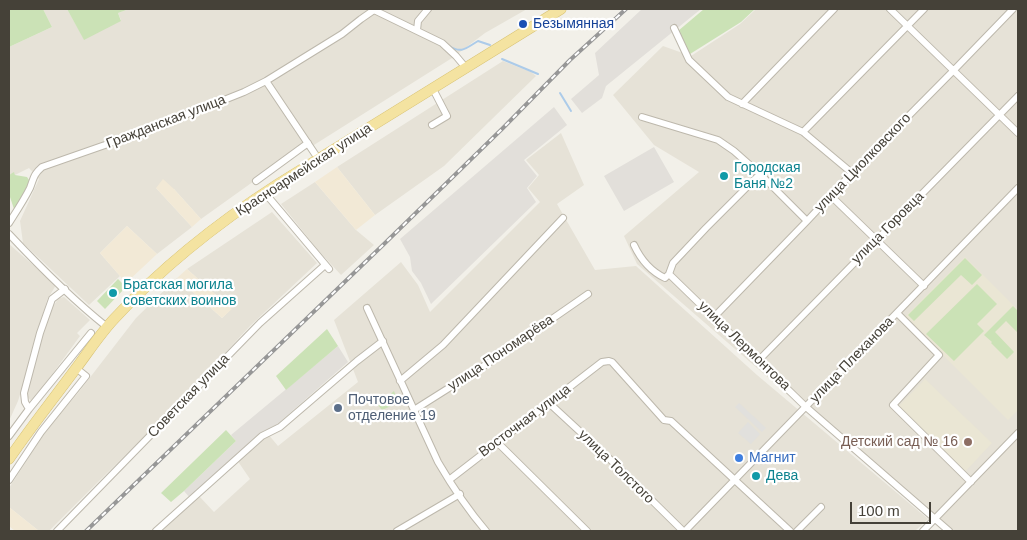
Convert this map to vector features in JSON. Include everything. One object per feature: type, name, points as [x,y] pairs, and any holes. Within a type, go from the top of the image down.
[{"type":"main road","name":"Красноармейская улица","points":[[9,459],[33,424],[107,327],[147,286],[191,247],[265,193],[561,9]]},
{"type":"street","points":[[428,9],[418,21],[417,30],[442,43],[466,68]]},
{"type":"street","points":[[742,104],[834,9]]},
{"type":"street","points":[[890,9],[1018,133]]},
{"type":"street","points":[[804,132],[924,9]]},
{"type":"street","name":"улица Циолковского","points":[[714,317],[1013,9]]},
{"type":"street","name":"Гражданская улица","points":[[9,223],[16,213],[36,172],[42,167],[214,104],[266,81],[342,34],[374,10],[417,30]]},
{"type":"street","points":[[674,28],[689,60],[728,97],[804,132],[852,173]]},
{"type":"street","points":[[266,81],[319,160]]},
{"type":"street","points":[[432,89],[447,116],[432,125]]},
{"type":"street","name":"улица Горовца","points":[[759,360],[1018,96]]},
{"type":"street","points":[[642,117],[718,140],[734,151],[760,174],[807,221]]},
{"type":"street","points":[[256,181],[308,143]]},
{"type":"street","points":[[669,274],[674,263],[760,174]]},
{"type":"street","name":"улица Плеханова","points":[[684,531],[1018,188]]},
{"type":"street","name":"Советская улица","points":[[57,531],[260,323],[327,267],[265,193]]},
{"type":"street","points":[[831,196],[924,286]]},
{"type":"street","points":[[400,381],[443,346],[562,218]]},
{"type":"street","points":[[9,234],[64,290],[107,327]]},
{"type":"street","name":"улица Лермонтова","points":[[634,245],[640,258],[656,274],[665,278],[669,274],[806,407],[950,531]]},
{"type":"street","points":[[29,409],[24,393],[40,333],[52,299],[64,290]]},
{"type":"street","name":"улица Пономарёва","points":[[414,410],[490,362],[588,294]]},
{"type":"street","points":[[367,308],[438,462],[473,516],[486,531]]},
{"type":"street","points":[[897,313],[939,356],[893,404],[971,482]]},
{"type":"street","points":[[9,436],[91,333]]},
{"type":"street","points":[[156,531],[262,436],[280,427],[383,341]]},
{"type":"street","name":"Восточная улица","points":[[449,480],[602,362],[609,361],[612,362],[664,420],[671,421],[735,479]]},
{"type":"street","points":[[9,480],[41,432],[86,376],[76,368]]},
{"type":"street","name":"улица Толстого","points":[[549,403],[684,531]]},
{"type":"street","points":[[923,531],[1018,433]]},
{"type":"street","points":[[497,442],[587,531]]},
{"type":"street","points":[[735,479],[790,531]]},
{"type":"street","points":[[397,531],[460,494]]},
{"type":"street","points":[[797,531],[820,507]]},
{"type":"shaded area","points":[[43,9],[67,9],[84,39],[121,20],[118,13],[129,9],[527,9],[485,33],[452,58],[306,150],[303,146],[201,219],[174,189],[156,188],[192,227],[157,254],[127,226],[100,253],[120,276],[89,305],[23,243],[20,221],[39,179],[29,168],[15,175],[14,173],[9,175],[9,47],[52,27]]},
{"type":"shaded area","points":[[642,9],[701,9],[606,86],[602,98],[582,113],[571,99],[599,75],[595,53]]},
{"type":"shaded area","points":[[756,9],[1018,9],[1018,531],[945,531],[637,264],[624,236],[699,172],[654,145],[613,95],[663,46],[691,56],[740,24]]},
{"type":"shaded area","points":[[503,61],[531,72],[536,76],[444,166],[375,215],[337,167]]},
{"type":"shaded area","points":[[554,107],[567,125],[524,160],[537,176],[527,188],[536,202],[431,304],[421,283],[412,271],[410,257],[400,239]]},
{"type":"shaded area","points":[[561,133],[584,185],[557,204],[595,270],[636,266],[757,375],[928,519],[915,531],[159,531],[199,496],[214,512],[250,479],[237,460],[268,434],[278,446],[358,382],[334,320],[401,262],[418,285],[430,312],[540,202],[528,188],[539,175],[526,160]]},
{"type":"shaded area","points":[[654,147],[674,182],[624,211],[604,176]]},
{"type":"shaded area","points":[[337,167],[375,215],[356,230],[315,182]]},
{"type":"shaded area","points":[[163,179],[201,219],[192,227],[156,188]]},
{"type":"shaded area","points":[[315,182],[356,230],[374,245],[341,275],[281,204]]},
{"type":"shaded area","points":[[272,212],[317,263],[250,326],[177,405],[49,531],[39,531],[9,507],[9,488],[48,428],[78,393],[136,318],[177,278],[222,318],[231,309],[187,269]]},
{"type":"shaded area","points":[[127,226],[157,254],[126,283],[100,253]]},
{"type":"shaded area","points":[[9,244],[56,285],[47,300],[18,401],[9,421]]},
{"type":"shaded area","points":[[965,257],[1018,310],[1018,410],[1008,420],[905,317]]},
{"type":"shaded area","points":[[187,269],[232,309],[222,318],[177,278]]},
{"type":"shaded area","points":[[64,297],[90,320],[77,333],[80,336],[32,402],[26,395],[42,331],[49,318],[51,309],[59,298]]},
{"type":"shaded area","points":[[338,346],[348,362],[274,427],[264,431],[190,498],[184,491],[236,441],[231,435]]},
{"type":"shaded area","points":[[925,379],[992,443],[964,473],[898,407]]},
{"type":"shaded area","points":[[739,403],[766,428],[762,432],[735,407]]},
{"type":"shaded area","points":[[748,422],[760,434],[751,444],[738,433]]},
{"type":"shaded area","points":[[9,507],[39,531],[15,531],[9,526]]},
{"type":"green space","points":[[9,9],[43,9],[52,27],[9,47]]},
{"type":"green space","points":[[67,9],[129,9],[118,13],[121,21],[84,40]]},
{"type":"green space","points":[[704,9],[755,9],[741,22],[690,54],[678,31]]},
{"type":"green space","points":[[14,172],[15,175],[27,177],[29,180],[15,212],[9,194],[9,175]]},
{"type":"green space","points":[[965,258],[982,275],[972,285],[961,275],[914,321],[908,315]]},
{"type":"green space","points":[[118,279],[126,287],[105,309],[97,301]]},
{"type":"green space","points":[[977,284],[997,304],[977,324],[984,331],[954,361],[926,334]]},
{"type":"green space","points":[[1013,306],[1018,311],[1018,333],[1006,321],[995,332],[1014,352],[1007,359],[984,335]]},
{"type":"green space","points":[[327,329],[338,346],[286,390],[276,376]]},
{"type":"green space","points":[[394,391],[399,403],[382,410],[378,405]]},
{"type":"green space","points":[[226,430],[236,441],[171,502],[161,493]]},
{"type":"waterway","points":[[449,46],[461,50],[478,41],[490,45]]},
{"type":"waterway","points":[[502,59],[538,74]]},
{"type":"waterway","points":[[560,93],[571,111]]},
{"type":"railway","points":[[86,531],[383,245],[570,60],[626,9]]},
{"type":"place","name":"Безымянная","points":[[523,24]]},
{"type":"place","name":"Городская Баня №2","points":[[724,176]]},
{"type":"place","name":"Братская могила советских воинов","points":[[113,293]]},
{"type":"place","name":"Почтовое отделение 19","points":[[338,408]]},
{"type":"place","name":"Детский сад № 16","points":[[968,442]]},
{"type":"place","name":"Магнит","points":[[739,458]]},
{"type":"place","name":"Дева","points":[[756,476]]}]
